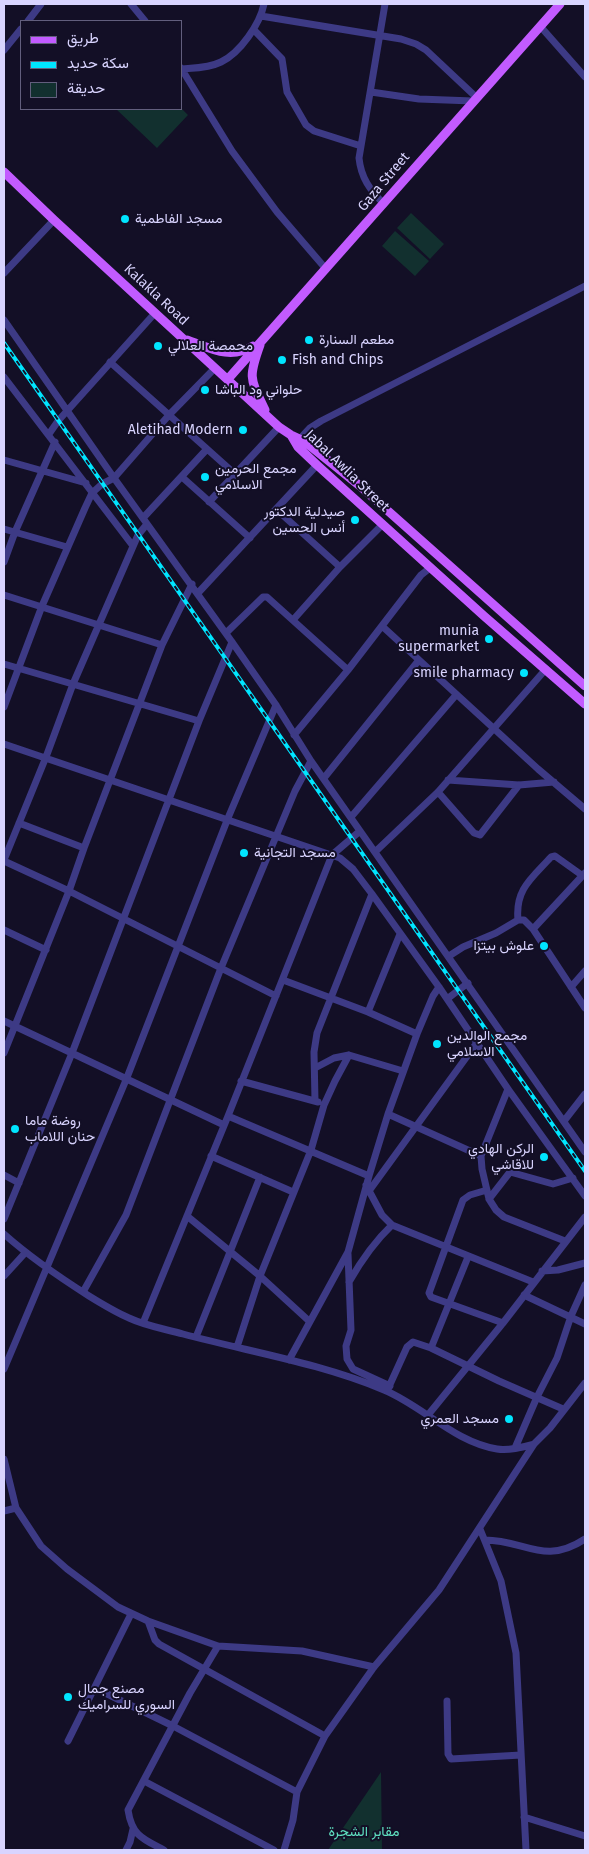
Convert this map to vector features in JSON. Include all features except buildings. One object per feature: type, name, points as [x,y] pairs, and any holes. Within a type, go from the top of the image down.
[{"type":"main road","name":"Gaza Street","points":[[228,378],[384,204],[474,99],[540,26],[556,5]]},
{"type":"main road","name":"Kalakla Road","points":[[4,172],[183,339],[268,414],[279,427],[295,439]]},
{"type":"main road","points":[[183,339],[222,352],[234,353],[246,350],[262,340]]},
{"type":"main road","points":[[262,340],[251,377],[252,383],[268,414]]},
{"type":"main road","name":"Jabal Awlia Street","points":[[295,439],[317,465],[430,568],[585,704]]},
{"type":"main road","name":"Jabal Awlia Street","points":[[295,439],[360,486],[585,686]]},
{"type":"street","points":[[29,20],[41,4]]},
{"type":"street","points":[[131,4],[144,20]]},
{"type":"street","points":[[264,4],[261,16],[254,30],[230,57],[219,63],[182,68],[232,151],[276,212],[326,269]]},
{"type":"street","points":[[384,204],[367,186],[363,178],[359,158],[385,4]]},
{"type":"street","points":[[261,16],[402,39],[416,44],[426,50],[474,99]]},
{"type":"street","points":[[540,26],[585,77]]},
{"type":"street","points":[[254,30],[282,59],[287,92],[306,124],[314,132],[361,146]]},
{"type":"street","points":[[4,50],[20,31]]},
{"type":"street","points":[[371,92],[419,99],[474,99]]},
{"type":"street","points":[[4,272],[54,220]]},
{"type":"street","points":[[295,439],[321,421],[585,286]]},
{"type":"street","points":[[49,434],[110,362],[156,313]]},
{"type":"street","points":[[4,320],[114,478],[192,584],[276,706],[311,761],[585,1152]]},
{"type":"street","points":[[110,362],[235,474]]},
{"type":"street","points":[[4,707],[42,606],[92,493],[102,484],[114,478],[215,368]]},
{"type":"street","points":[[4,377],[133,546]]},
{"type":"street","points":[[209,502],[279,427]]},
{"type":"street","points":[[4,562],[15,532],[55,442]]},
{"type":"street","points":[[207,450],[145,521],[138,535],[73,684],[4,861],[69,890],[276,996]]},
{"type":"street","points":[[4,460],[86,483]]},
{"type":"street","points":[[198,593],[317,465]]},
{"type":"street","points":[[182,477],[250,538]]},
{"type":"street","points":[[276,509],[340,567]]},
{"type":"street","points":[[293,620],[340,567],[382,524]]},
{"type":"street","points":[[4,529],[67,546]]},
{"type":"street","points":[[294,735],[348,670],[421,575],[430,568]]},
{"type":"street","points":[[4,1054],[46,950],[162,645],[192,584]]},
{"type":"street","points":[[4,595],[162,645]]},
{"type":"street","points":[[226,633],[265,596],[348,670]]},
{"type":"street","points":[[382,626],[456,695],[585,809]]},
{"type":"street","points":[[4,1219],[72,1053],[199,721],[232,642]]},
{"type":"street","points":[[324,778],[419,660]]},
{"type":"street","points":[[4,664],[199,721]]},
{"type":"street","points":[[375,852],[438,792],[546,670]]},
{"type":"street","points":[[351,817],[456,695]]},
{"type":"street","points":[[4,1370],[126,1080],[228,818],[276,706]]},
{"type":"street","points":[[4,744],[228,818],[347,862],[439,987],[476,1044],[585,1196]]},
{"type":"street","points":[[83,1292],[126,1214],[221,968],[276,836],[311,761]]},
{"type":"street","points":[[448,780],[519,784],[554,782]]},
{"type":"street","points":[[438,792],[474,833],[480,835],[519,784]]},
{"type":"street","points":[[19,823],[84,848]]},
{"type":"street","points":[[142,1323],[228,1116],[332,855],[360,831]]},
{"type":"street","points":[[518,920],[517,905],[522,891],[551,857],[559,858],[584,874],[533,929]]},
{"type":"street","points":[[315,1101],[314,1052],[317,1033],[372,894]]},
{"type":"street","points":[[448,956],[518,920],[524,920],[533,929],[585,1008]]},
{"type":"street","points":[[4,930],[46,950]]},
{"type":"street","points":[[368,1012],[400,934]]},
{"type":"street","points":[[571,987],[585,971]]},
{"type":"street","points":[[283,980],[368,1012],[417,1034]]},
{"type":"street","points":[[447,999],[468,983]]},
{"type":"street","points":[[289,1360],[348,1252],[388,1114],[417,1034],[433,996],[439,987]]},
{"type":"street","points":[[4,1020],[126,1080],[224,1125]]},
{"type":"street","points":[[368,1188],[417,1126],[476,1044]]},
{"type":"street","points":[[315,1068],[334,1058],[349,1055],[403,1071]]},
{"type":"street","points":[[237,1347],[260,1276],[311,1150],[324,1105],[334,1081],[349,1055]]},
{"type":"street","points":[[241,1081],[324,1105]]},
{"type":"street","points":[[508,1089],[482,1156],[482,1168],[490,1199],[496,1210],[504,1217],[565,1241]]},
{"type":"street","points":[[564,1121],[585,1094]]},
{"type":"street","points":[[388,1114],[482,1156]]},
{"type":"street","points":[[228,1116],[369,1176]]},
{"type":"street","points":[[211,1156],[293,1192]]},
{"type":"street","points":[[490,1199],[510,1172],[549,1183],[558,1183],[572,1178]]},
{"type":"street","points":[[4,1175],[19,1183]]},
{"type":"street","points":[[196,1337],[260,1177]]},
{"type":"street","points":[[368,1188],[382,1216],[392,1225],[533,1282]]},
{"type":"street","points":[[487,1190],[470,1195],[463,1200],[429,1293],[431,1297],[503,1323]]},
{"type":"street","points":[[187,1216],[260,1276],[309,1321]]},
{"type":"street","points":[[428,1414],[503,1323],[585,1217]]},
{"type":"street","points":[[348,1283],[365,1256],[392,1225]]},
{"type":"street","points":[[4,1234],[47,1270],[113,1311],[142,1323],[289,1360],[389,1388]]},
{"type":"street","points":[[348,1252],[351,1330],[346,1346],[347,1359],[353,1369],[389,1388],[460,1436],[497,1449],[534,1444]]},
{"type":"street","points":[[4,1276],[25,1253]]},
{"type":"street","points":[[431,1348],[468,1256]]},
{"type":"street","points":[[542,1271],[558,1270],[585,1263]]},
{"type":"street","points":[[515,1448],[537,1397],[557,1358],[571,1316],[585,1285]]},
{"type":"street","points":[[524,1295],[585,1324]]},
{"type":"street","points":[[389,1388],[410,1343],[413,1342],[431,1348],[563,1410]]},
{"type":"street","points":[[284,1850],[292,1827],[297,1792],[325,1736],[374,1667],[439,1590],[534,1444],[550,1428],[585,1383]]},
{"type":"street","points":[[4,1459],[16,1508],[41,1546],[96,1591],[131,1614],[218,1646],[302,1651],[374,1667]]},
{"type":"street","points":[[4,1511],[16,1508]]},
{"type":"street","points":[[480,1529],[501,1581],[514,1641],[518,1680],[526,1850]]},
{"type":"street","points":[[485,1540],[506,1542],[535,1551],[546,1552],[565,1549],[585,1539]]},
{"type":"street","points":[[68,1741],[131,1614]]},
{"type":"street","points":[[148,1621],[155,1640],[159,1644],[325,1736]]},
{"type":"street","points":[[164,1850],[141,1838],[133,1829],[128,1810],[218,1646]]},
{"type":"street","points":[[94,1688],[173,1726],[297,1792]]},
{"type":"street","points":[[447,1701],[448,1754],[450,1759],[522,1755]]},
{"type":"street","points":[[144,1781],[274,1850]]},
{"type":"street","points":[[524,1817],[585,1836]]},
{"type":"street","points":[[126,1850],[133,1829]]},
{"type":"green space","points":[[182,109],[188,115],[157,148],[117,110]]},
{"type":"green space","points":[[411,213],[444,244],[430,259],[397,228]]},
{"type":"green space","points":[[395,231],[429,261],[415,276],[382,246]]},
{"type":"green space","name":"مقابر الشجرة","points":[[381,1772],[382,1850],[328,1850]]},
{"type":"railway","points":[[4,343],[585,1171]]},
{"type":"place","name":"مسجد الفاطمية","points":[[125,219]]},
{"type":"place","name":"مطعم السنارة","points":[[309,340]]},
{"type":"place","name":"محمصة العلالي","points":[[158,346]]},
{"type":"place","name":"Fish and Chips","points":[[282,360]]},
{"type":"place","name":"حلواني ود الباشا","points":[[205,390]]},
{"type":"place","name":"Aletihad Modern","points":[[243,430]]},
{"type":"place","name":"مجمع الحرمين الاسلامي","points":[[205,477]]},
{"type":"place","name":"صيدلية الدكتور أنس الحسين","points":[[355,520]]},
{"type":"place","name":"munia supermarket","points":[[489,639]]},
{"type":"place","name":"smile pharmacy","points":[[524,673]]},
{"type":"place","name":"مسجد التجانية","points":[[244,853]]},
{"type":"place","name":"علوش بيتزا","points":[[544,946]]},
{"type":"place","name":"مجمع الوالدين الاسلامي","points":[[437,1044]]},
{"type":"place","name":"روضة ماما حنان اللاماب","points":[[15,1129]]},
{"type":"place","name":"الركن الهادي للاقاشي","points":[[544,1157]]},
{"type":"place","name":"مسجد العمري","points":[[509,1419]]},
{"type":"place","name":"مصنع جمال السوري للسراميك","points":[[68,1697]]}]
